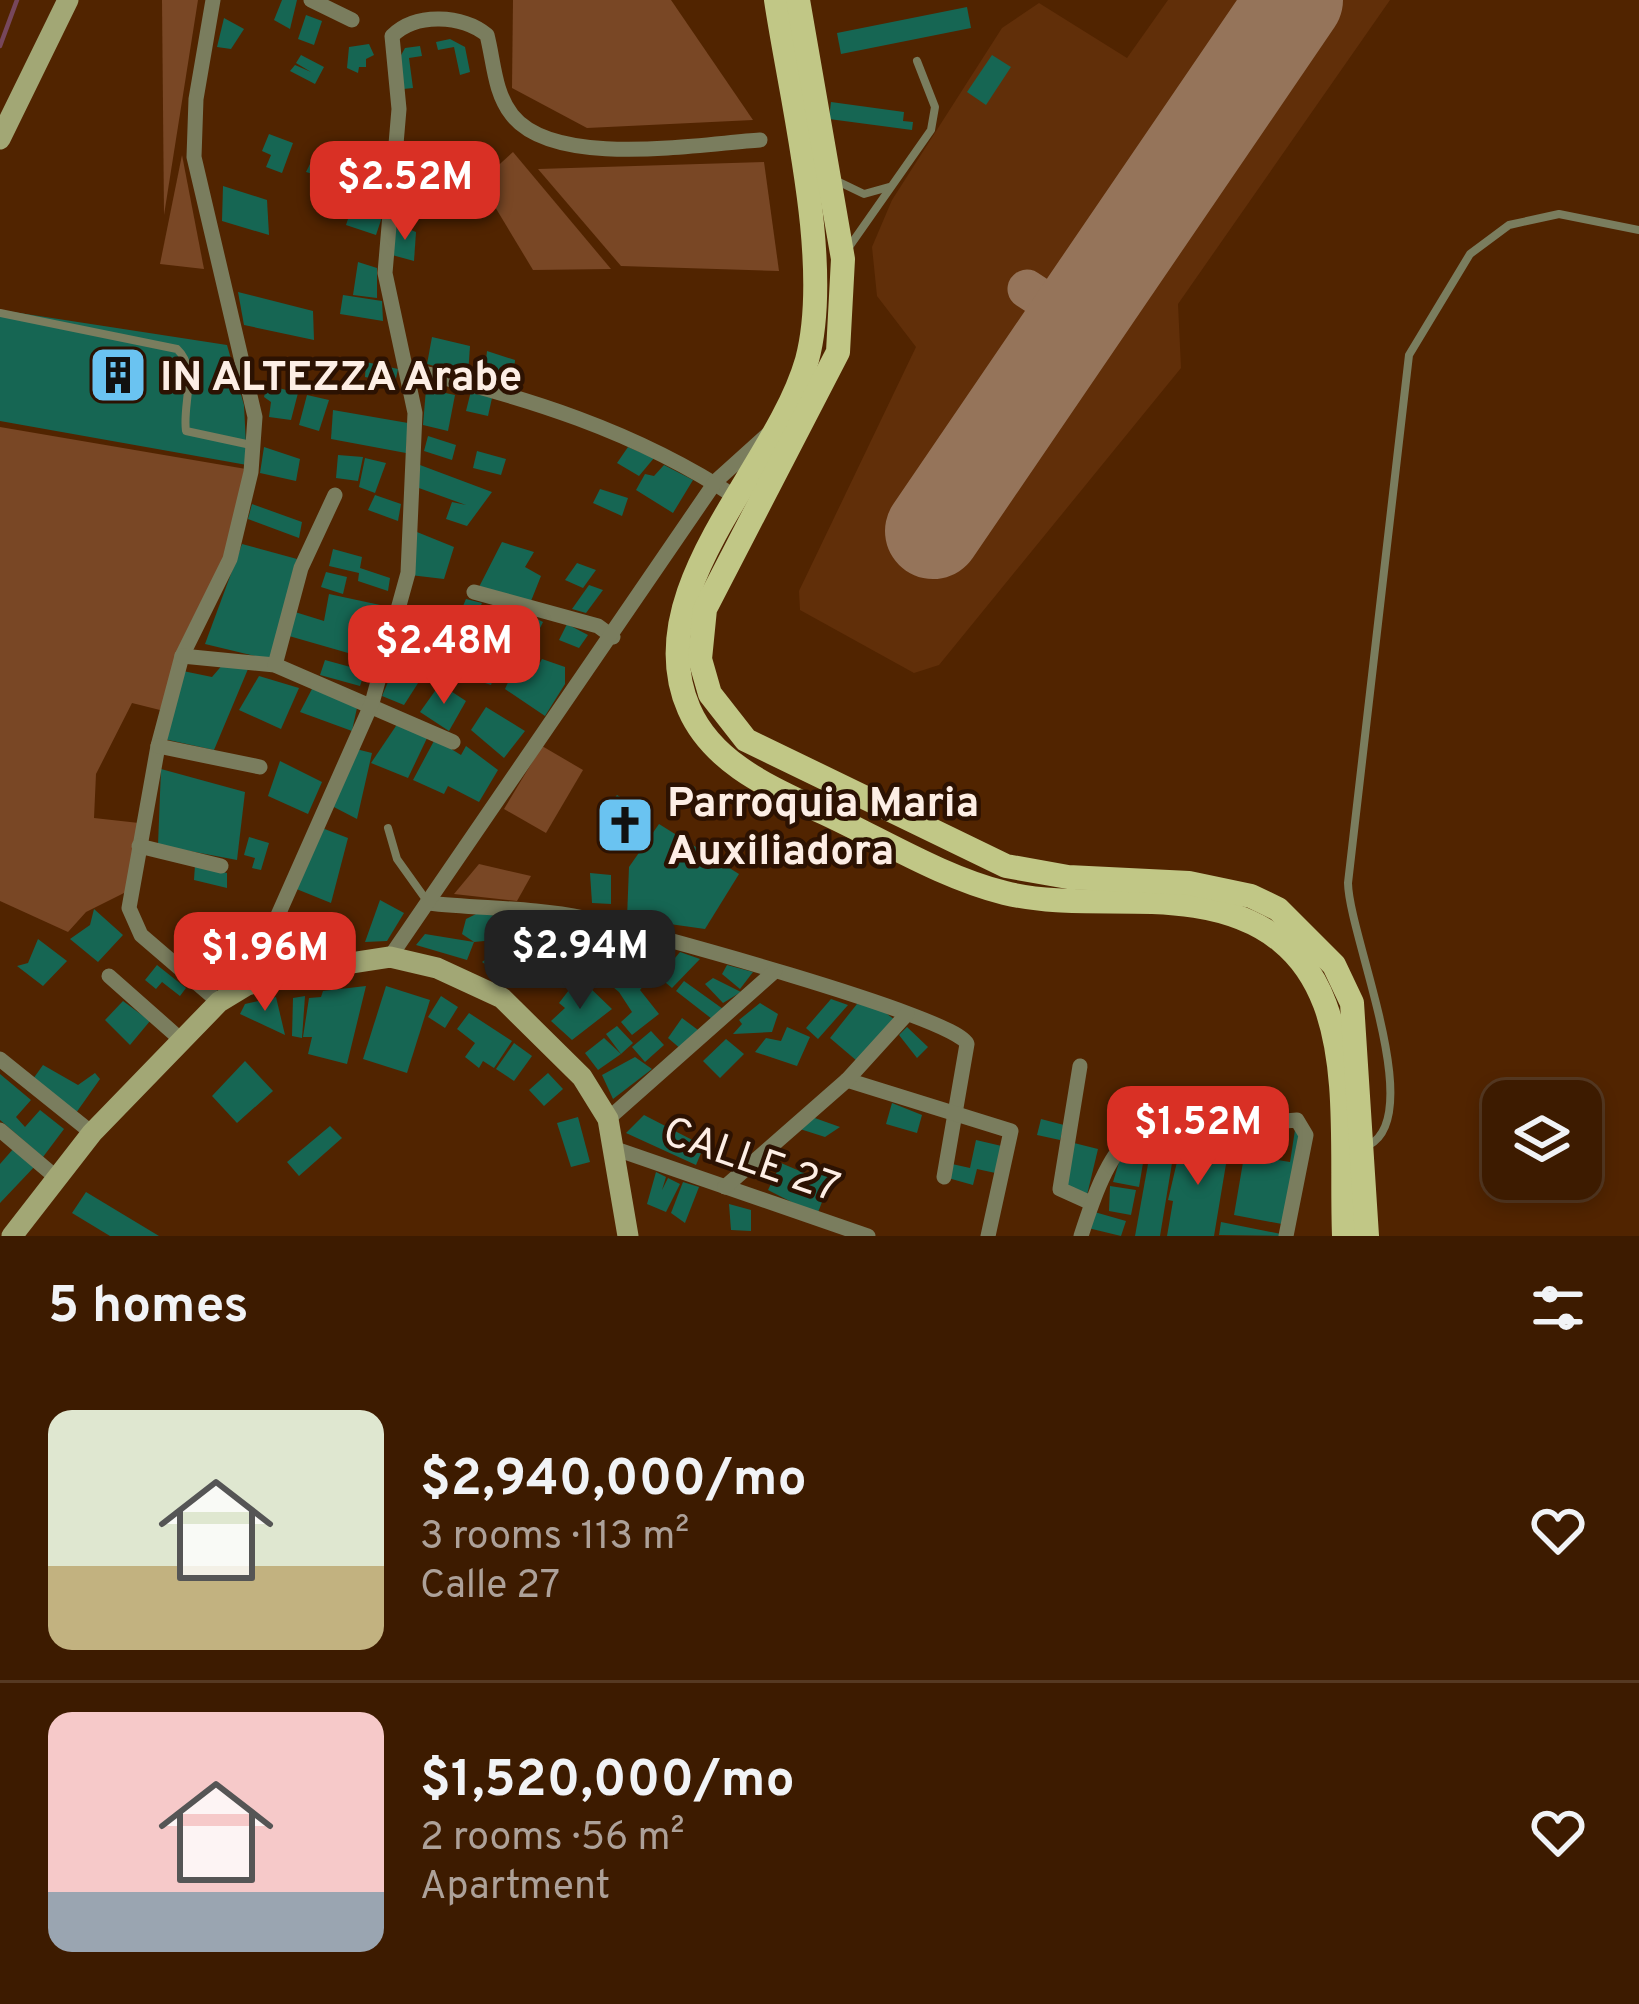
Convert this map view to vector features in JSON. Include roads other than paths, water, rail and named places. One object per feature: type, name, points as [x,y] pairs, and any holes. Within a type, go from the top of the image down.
[{"type":"main road","points":[[0,139],[68,0]]},
{"type":"main road","points":[[776,0],[814,262],[814,314],[805,366],[691,587],[677,638],[678,678],[690,713],[710,742],[765,784],[972,883],[1060,901],[1192,905],[1256,922],[1281,938],[1317,977],[1328,1001],[1336,1045],[1344,1236]]},
{"type":"main road","points":[[798,0],[843,259],[838,352],[705,609],[700,659],[710,694],[746,740],[1006,866],[1068,877],[1189,883],[1251,896],[1278,908],[1325,953],[1352,1004],[1366,1236]]},
{"type":"main road","points":[[11,1236],[92,1133],[179,1038],[219,1002],[248,985],[390,957],[437,968],[502,998],[582,1077],[608,1119],[628,1236]]},
{"type":"street","points":[[213,0],[196,99],[194,157],[255,417],[253,445],[230,559],[182,656],[158,746],[128,908],[132,922],[219,1002]]},
{"type":"street","points":[[311,0],[352,20]]},
{"type":"street","points":[[248,985],[372,703],[408,573],[415,413],[385,273],[399,109],[390,43],[403,26],[422,21],[475,25],[488,35],[497,89],[510,113],[525,128],[558,142],[653,148],[760,140]]},
{"type":"street","points":[[407,369],[515,394],[611,429],[716,481],[737,498]]},
{"type":"street","points":[[390,957],[716,481],[772,431]]},
{"type":"street","points":[[275,665],[301,568],[334,495]]},
{"type":"street","points":[[474,592],[598,626],[613,637]]},
{"type":"street","points":[[182,656],[275,665],[372,703],[453,742]]},
{"type":"street","points":[[158,746],[260,767]]},
{"type":"street","points":[[139,846],[221,866]]},
{"type":"street","points":[[428,903],[521,907],[586,919],[775,971],[966,1037],[944,1178]]},
{"type":"street","name":"CALLE 27","points":[[608,1119],[775,971]]},
{"type":"street","points":[[109,976],[179,1038]]},
{"type":"street","points":[[725,1186],[847,1080],[907,1014]]},
{"type":"street","points":[[0,1059],[92,1133]]},
{"type":"street","points":[[1080,1066],[1060,1189],[1091,1203]]},
{"type":"street","points":[[847,1080],[1011,1131],[988,1236]]},
{"type":"street","points":[[1081,1236],[1091,1203],[1123,1143],[1147,1129],[1297,1120],[1306,1135],[1286,1236]]},
{"type":"street","points":[[0,1130],[58,1179]]},
{"type":"street","name":"CALLE 27","points":[[613,1148],[868,1236]]},
{"type":"lane","points":[[843,259],[931,130],[935,107],[917,62]]},
{"type":"lane","points":[[827,167],[852,192],[891,186]]},
{"type":"lane","points":[[1362,1148],[1381,1138],[1391,1117],[1390,1082],[1365,954],[1349,907],[1348,884],[1409,355],[1422,324],[1470,254],[1509,225],[1559,214],[1639,230]]},
{"type":"lane","points":[[0,313],[177,349],[186,357],[189,374],[186,431],[253,445]]},
{"type":"lane","points":[[388,828],[397,859],[428,903]]},
{"type":"waterway","points":[[0,46],[17,0]]},
{"type":"place","name":"IN ALTEZZA Arabe","points":[[118,375]]},
{"type":"place","name":"Parroquia Maria Auxiliadora","points":[[625,825]]}]
